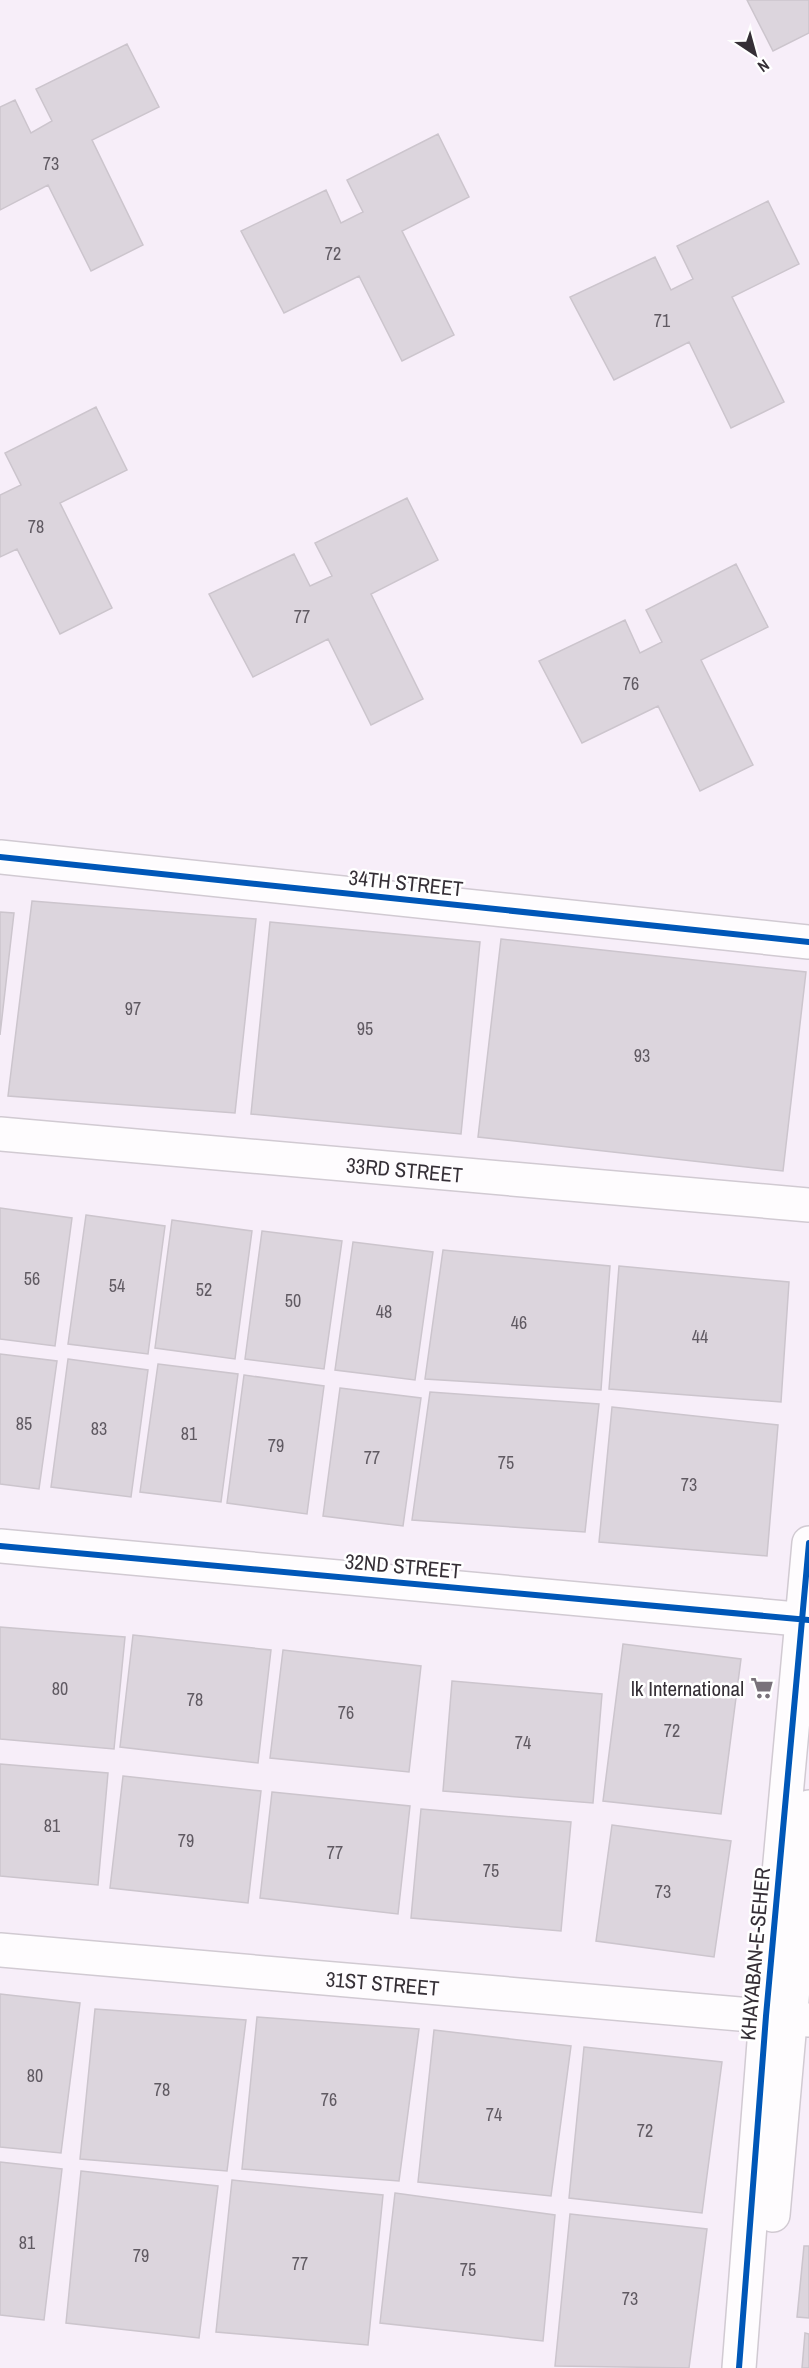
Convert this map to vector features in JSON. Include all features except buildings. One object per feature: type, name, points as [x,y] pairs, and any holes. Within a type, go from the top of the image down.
[{"type":"street","name":"34TH STREET","points":[[0,857],[809,942]]},
{"type":"street","name":"33RD STREET","points":[[0,1134],[809,1205]]},
{"type":"street","name":"KHAYABAN-E-SEHER","points":[[739,2368],[788,2018],[809,1543]]},
{"type":"street","name":"32ND STREET","points":[[0,1546],[806,1619]]},
{"type":"street","name":"KHAYABAN-E-SEHER","points":[[759,2368],[788,2018],[809,1807]]},
{"type":"street","name":"31ST STREET","points":[[0,1950],[788,2018]]},
{"type":"cycle path","points":[[0,857],[809,942]]},
{"type":"cycle path","points":[[739,2368],[766,2016],[809,1543]]},
{"type":"cycle path","points":[[0,1546],[809,1620]]},
{"type":"place","name":"lk International","points":[[762,1688]]}]
